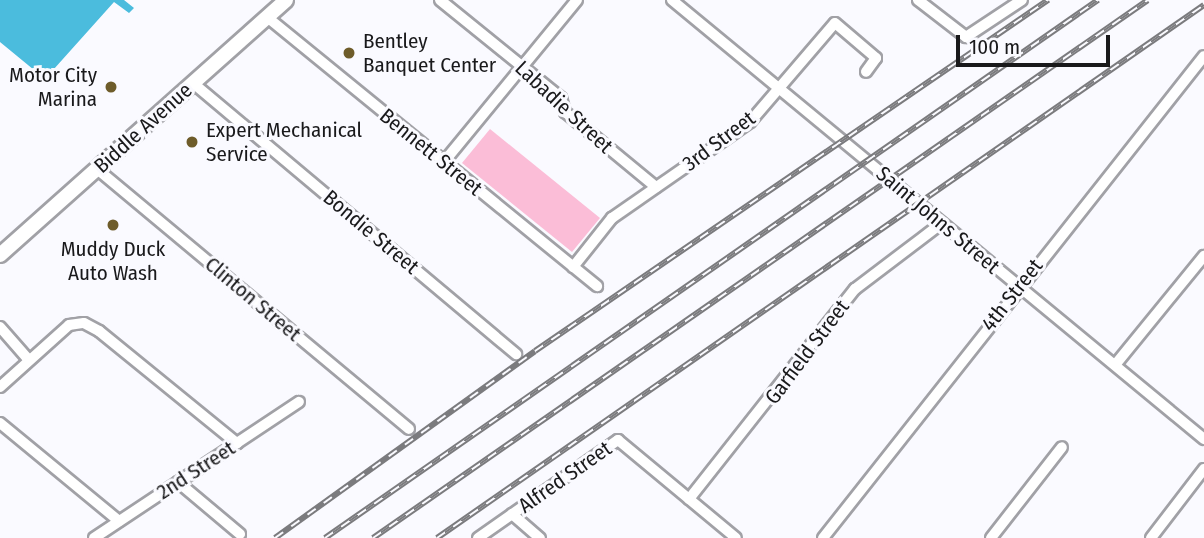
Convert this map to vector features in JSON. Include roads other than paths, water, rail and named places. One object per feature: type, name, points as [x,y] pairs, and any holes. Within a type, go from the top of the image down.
[{"type":"main road","name":"Biddle Avenue","points":[[0,255],[286,0]]},
{"type":"street","name":"Labadie Street","points":[[440,0],[561,98],[565,112],[656,187]]},
{"type":"street","points":[[443,163],[577,0]]},
{"type":"street","name":"Saint Johns Street","points":[[672,0],[1204,439]]},
{"type":"street","points":[[918,0],[962,36],[969,37],[1022,0]]},
{"type":"street","name":"Bennett Street","points":[[267,17],[597,286]]},
{"type":"street","name":"3rd Street","points":[[573,267],[612,218],[750,122],[835,23],[876,58],[866,72]]},
{"type":"street","name":"4th Street","points":[[823,538],[1018,286],[1204,56]]},
{"type":"street","name":"Bondie Street","points":[[194,83],[516,354]]},
{"type":"street","name":"Clinton Street","points":[[97,169],[409,429]]},
{"type":"street","name":"Garfield Street","points":[[689,499],[855,289],[942,223]]},
{"type":"street","points":[[1115,365],[1204,256]]},
{"type":"street","points":[[0,387],[28,359],[69,325],[92,326],[237,443]]},
{"type":"street","points":[[0,327],[28,359]]},
{"type":"street","name":"2nd Street","points":[[94,538],[299,402]]},
{"type":"street","points":[[0,423],[119,522]]},
{"type":"street","name":"Alfred Street","points":[[478,538],[618,440],[689,499]]},
{"type":"street","points":[[991,538],[1062,447]]},
{"type":"street","points":[[1151,538],[1204,469]]},
{"type":"street","points":[[178,482],[240,534]]},
{"type":"street","points":[[689,499],[736,538]]},
{"type":"street","points":[[512,514],[540,538]]},
{"type":"water","points":[[0,0],[124,0],[134,8],[129,13],[114,2],[45,79],[0,42]]},
{"type":"railway","points":[[275,538],[535,351],[1048,0]]},
{"type":"railway","points":[[325,538],[1098,0]]},
{"type":"railway","points":[[373,538],[1148,0]]},
{"type":"railway","points":[[437,538],[1204,5]]},
{"type":"place","name":"Bentley Banquet Center","points":[[349,53]]},
{"type":"place","name":"Motor City Marina","points":[[111,87]]},
{"type":"place","name":"Expert Mechanical Service","points":[[192,142]]},
{"type":"place","name":"Muddy Duck Auto Wash","points":[[113,225]]}]
